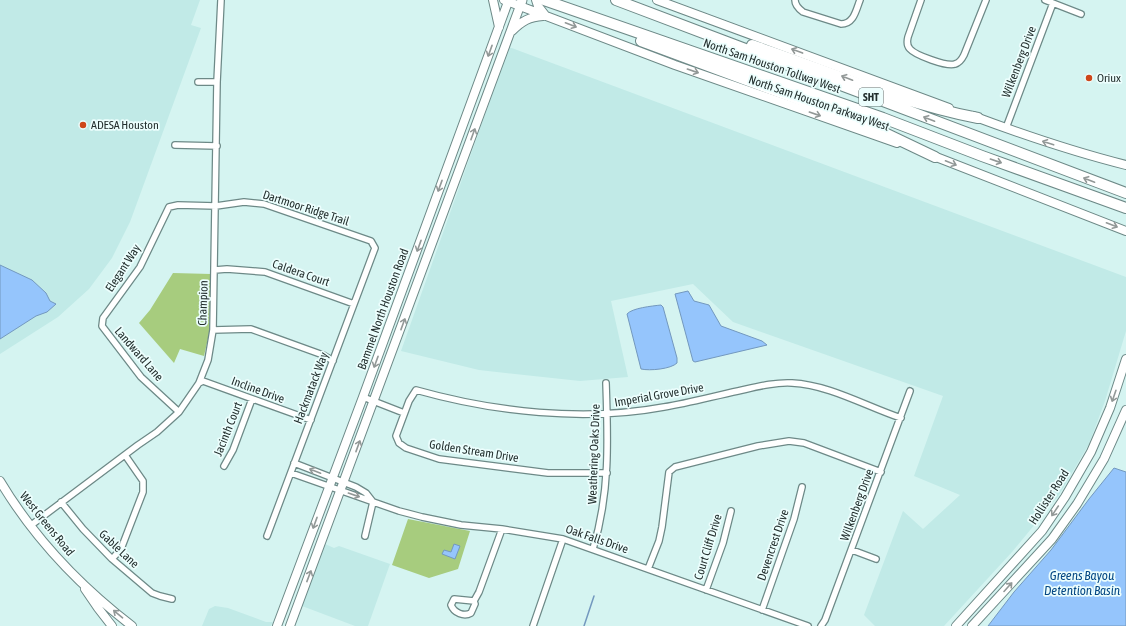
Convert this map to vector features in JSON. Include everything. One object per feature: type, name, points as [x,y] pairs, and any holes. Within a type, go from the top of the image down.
[{"type":"highway","name":"North Sam Houston Tollway West","points":[[545,0],[883,118],[982,156],[1126,208]]},
{"type":"highway","name":"North Sam Houston Tollway West","points":[[616,0],[1126,193]]},
{"type":"highway","points":[[635,7],[669,16],[707,29],[877,90],[956,114],[978,118]]},
{"type":"highway","points":[[569,9],[654,47],[870,126],[935,156]]},
{"type":"main road","points":[[493,0],[499,27]]},
{"type":"main road","points":[[536,0],[545,16]]},
{"type":"main road","points":[[657,0],[1006,128],[1072,151],[1126,165]]},
{"type":"main road","name":"Bammel North Houston Road","points":[[277,626],[414,260],[499,27],[507,1]]},
{"type":"main road","name":"North Sam Houston Parkway West","points":[[507,1],[521,3],[545,16],[676,65],[935,156],[1126,231]]},
{"type":"main road","name":"Bammel North Houston Road","points":[[290,626],[521,3]]},
{"type":"main road","points":[[510,33],[526,19],[533,16],[545,16]]},
{"type":"main road","points":[[448,166],[459,170]]},
{"type":"main road","points":[[414,260],[425,264]]},
{"type":"main road","name":"Hollister Road","points":[[956,626],[1042,531],[1065,497],[1091,452],[1110,408],[1125,364]]},
{"type":"main road","name":"Hollister Road","points":[[972,626],[1052,538],[1077,504],[1104,459],[1126,410]]},
{"type":"main road","points":[[1091,452],[1104,459]]},
{"type":"main road","name":"West Greens Road","points":[[0,481],[30,526],[60,562],[132,626]]},
{"type":"main road","points":[[1042,531],[1052,538]]},
{"type":"main road","name":"West Greens Road","points":[[79,580],[112,626]]},
{"type":"main road","points":[[290,591],[302,595]]},
{"type":"main road","points":[[973,608],[982,615]]},
{"type":"street","name":"Champion","points":[[30,526],[157,432],[179,412],[198,383],[208,360],[213,330],[217,82],[221,0]]},
{"type":"street","points":[[795,0],[799,10],[840,24],[850,22],[854,17],[860,0]]},
{"type":"street","points":[[921,0],[907,41],[909,48],[915,53],[950,65],[955,64],[962,59],[986,0]]},
{"type":"street","points":[[1045,0],[1081,14]]},
{"type":"street","name":"Wilkenberg Drive","points":[[1006,128],[1053,3]]},
{"type":"street","points":[[198,82],[217,82]]},
{"type":"street","points":[[175,145],[216,146]]},
{"type":"street","name":"Dartmoor Ridge Trail","points":[[178,205],[216,206],[244,202],[264,204],[371,241],[375,248]]},
{"type":"street","name":"Elegant Way","points":[[102,326],[103,318],[140,267],[169,207],[178,205]]},
{"type":"street","name":"Hackmatack Way","points":[[267,536],[375,248]]},
{"type":"street","name":"Caldera Court","points":[[215,270],[227,269],[265,272],[354,304]]},
{"type":"street","name":"Landward Lane","points":[[102,326],[141,377],[179,412]]},
{"type":"street","points":[[213,330],[252,329],[323,355],[333,361]]},
{"type":"street","name":"Incline Drive","points":[[198,383],[203,381],[310,420]]},
{"type":"street","name":"Weathering Oaks Drive","points":[[593,549],[603,508],[607,473],[606,383]]},
{"type":"street","name":"Imperial Grove Drive","points":[[416,390],[447,399],[480,405],[566,414],[607,414],[674,406],[753,387],[784,383],[806,385],[828,390],[901,418]]},
{"type":"street","name":"Golden Stream Drive","points":[[416,390],[404,413],[396,436],[399,443],[406,448],[432,458],[548,473],[607,473]]},
{"type":"street","name":"Wilkenberg Drive","points":[[821,626],[825,620],[852,550],[910,391]]},
{"type":"street","points":[[363,397],[404,413]]},
{"type":"street","name":"Jacinth Court","points":[[224,466],[233,450],[252,399]]},
{"type":"street","points":[[648,569],[659,540],[662,527],[669,472],[675,466],[777,442],[794,441],[804,443],[881,472]]},
{"type":"street","points":[[112,559],[121,549],[144,486],[143,481],[125,455]]},
{"type":"street","name":"Oak Falls Drive","points":[[294,463],[344,482],[366,493],[373,502]]},
{"type":"street","name":"Oak Falls Drive","points":[[291,473],[399,511],[441,522],[502,529],[563,539],[808,626]]},
{"type":"street","name":"Devencrest Drive","points":[[762,610],[794,519],[802,487]]},
{"type":"street","name":"Gable Lane","points":[[61,502],[83,529],[112,559],[152,593],[172,598]]},
{"type":"street","points":[[364,536],[373,502]]},
{"type":"street","name":"Court Cliff Drive","points":[[706,590],[731,511]]},
{"type":"street","points":[[474,601],[479,592],[502,529]]},
{"type":"street","points":[[533,626],[563,539]]},
{"type":"street","points":[[852,550],[876,559]]},
{"type":"shaded area","name":"ADESA Houston","points":[[0,0],[200,0],[191,25],[201,28],[130,222],[112,258],[89,289],[58,317],[0,354]]},
{"type":"shaded area","points":[[509,47],[1126,277],[1126,331],[1105,401],[1089,444],[1059,495],[1012,552],[944,626],[875,626],[864,615],[903,511],[923,529],[960,495],[914,476],[943,396],[733,322],[693,284],[611,301],[628,377],[580,381],[479,370],[401,351]]},
{"type":"shaded area","points":[[325,544],[334,548],[339,546],[390,564],[368,626],[355,626],[302,606]]},
{"type":"shaded area","points":[[215,606],[228,608],[266,622],[273,622],[271,626],[202,626],[209,609]]},
{"type":"green space","points":[[173,273],[211,274],[209,334],[204,356],[180,349],[174,363],[139,323],[150,310]]},
{"type":"green space","points":[[408,519],[470,531],[458,569],[429,578],[392,565]]},
{"type":"water","points":[[0,265],[32,280],[46,293],[50,301],[56,304],[47,312],[36,316],[0,339]]},
{"type":"water","points":[[688,291],[694,301],[709,305],[721,326],[762,341],[767,345],[695,362],[693,361],[675,294]]},
{"type":"water","points":[[661,305],[663,307],[677,358],[677,363],[670,367],[660,369],[641,369],[627,314],[638,309]]},
{"type":"water","name":"Greens Bayou Detention Basin","points":[[1114,468],[1126,472],[1126,626],[988,626],[1014,592],[1051,550]]},
{"type":"water","points":[[454,544],[460,546],[455,559],[442,554],[444,550],[451,552]]},
{"type":"waterway","points":[[584,626],[594,596]]},
{"type":"place","name":"Oriux","points":[[1089,78]]},
{"type":"place","name":"ADESA Houston","points":[[83,125]]}]
